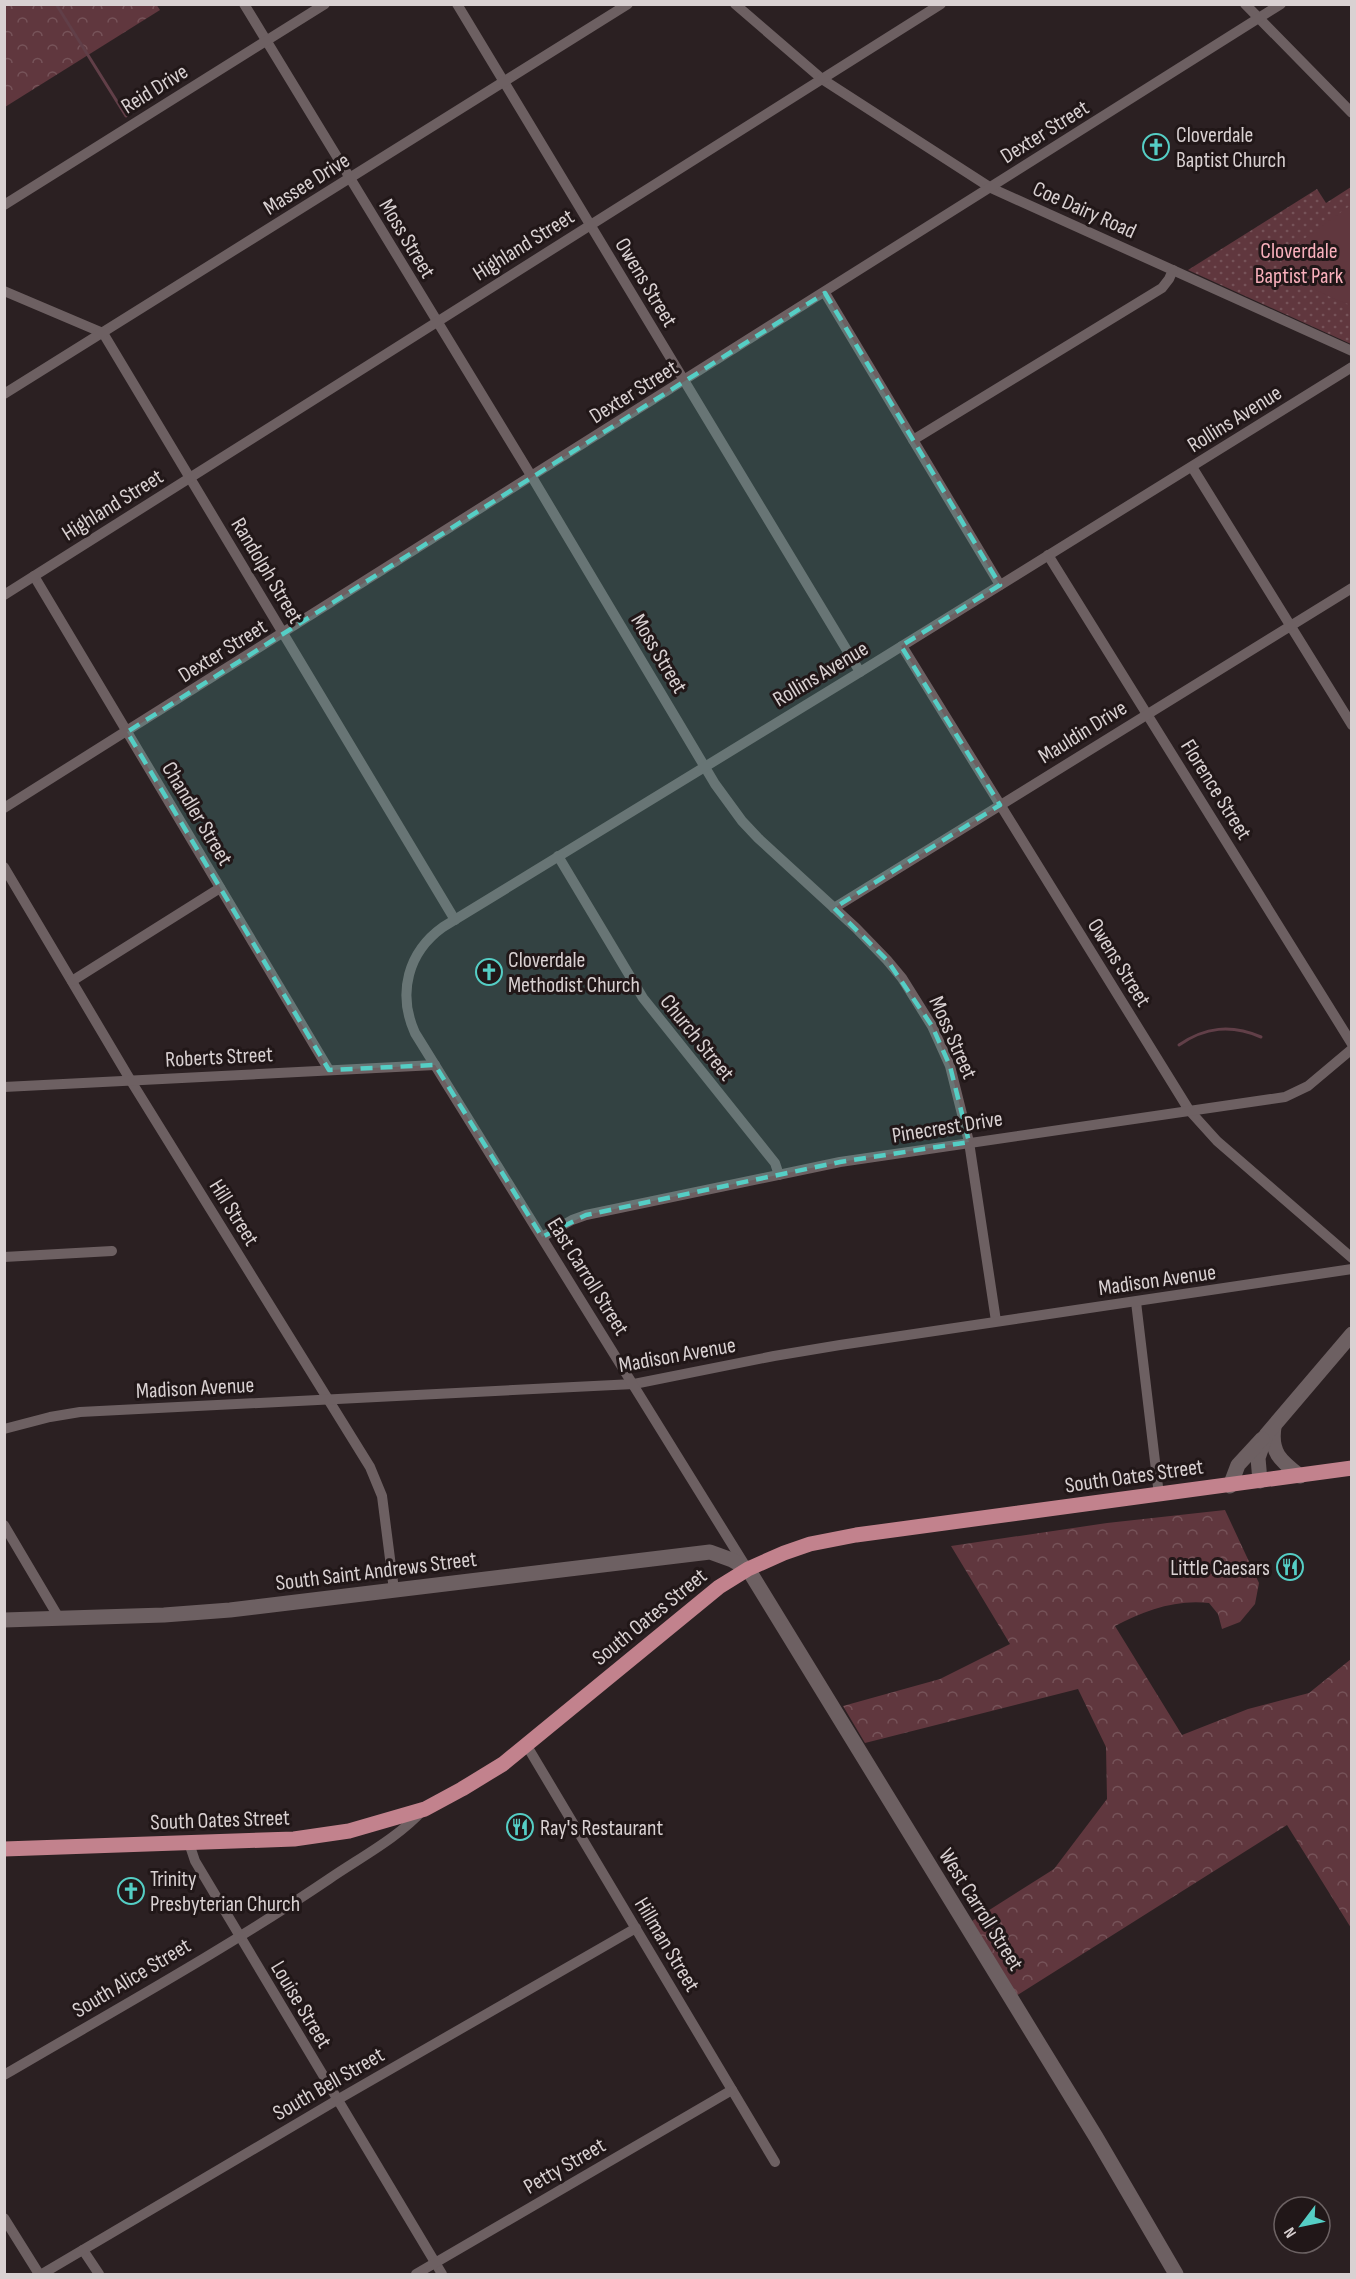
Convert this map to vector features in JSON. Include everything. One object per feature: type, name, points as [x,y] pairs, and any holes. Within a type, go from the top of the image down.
[{"type":"main road","name":"South Oates Street","points":[[4,1849],[267,1841],[349,1831],[425,1809],[483,1777],[527,1746],[699,1601],[748,1569],[784,1553],[832,1539],[1230,1486],[1352,1467]]},
{"type":"street","name":"Moss Street","points":[[244,4],[532,477],[715,784],[742,821],[887,960],[902,978],[932,1026],[950,1066],[969,1142],[996,1321]]},
{"type":"street","name":"Reid Drive","points":[[4,205],[325,4]]},
{"type":"street","name":"Owens Street","points":[[457,4],[860,672]]},
{"type":"street","name":"Massee Drive","points":[[4,394],[628,4]]},
{"type":"street","name":"Coe Dairy Road","points":[[735,4],[822,79],[991,188],[1352,351]]},
{"type":"street","name":"Highland Street","points":[[4,595],[941,4]]},
{"type":"street","points":[[1245,4],[1352,113]]},
{"type":"street","name":"Dexter Street","points":[[4,808],[1281,4]]},
{"type":"street","points":[[913,440],[1161,288],[1170,279],[1173,270]]},
{"type":"street","points":[[4,291],[103,333]]},
{"type":"street","points":[[825,293],[1000,585]]},
{"type":"street","name":"Randolph Street","points":[[103,333],[455,920]]},
{"type":"street","name":"Rollins Avenue","points":[[435,1065],[411,1024],[406,1003],[407,981],[414,960],[426,941],[455,920],[558,856],[1352,367]]},
{"type":"street","points":[[1192,467],[1352,725]]},
{"type":"street","name":"Florence Street","points":[[1048,555],[1352,1044]]},
{"type":"street","name":"Chandler Street","points":[[34,576],[329,1070]]},
{"type":"street","name":"Mauldin Drive","points":[[834,908],[1352,588]]},
{"type":"street","name":"Owens Street","points":[[902,646],[1189,1110],[1217,1141],[1352,1258]]},
{"type":"street","name":"Church Street","points":[[558,856],[642,999],[776,1164],[779,1175]]},
{"type":"street","name":"Hill Street","points":[[4,867],[131,1081],[378,1482],[385,1515],[394,1590]]},
{"type":"street","points":[[72,981],[220,888]]},
{"type":"street","name":"Pinecrest Drive","points":[[542,1237],[586,1215],[840,1162],[1270,1100],[1297,1092],[1318,1079],[1352,1050]]},
{"type":"street","name":"Roberts Street","points":[[4,1087],[435,1065]]},
{"type":"street","name":"East Carroll Street","points":[[435,1065],[748,1569]]},
{"type":"street","points":[[4,1257],[112,1251]]},
{"type":"street","name":"Madison Avenue","points":[[4,1429],[80,1412],[634,1384],[774,1356],[1352,1269]]},
{"type":"street","points":[[1136,1302],[1159,1495]]},
{"type":"street","points":[[1230,1486],[1238,1465],[1352,1334]]},
{"type":"street","points":[[1270,1430],[1273,1448],[1286,1465],[1300,1476]]},
{"type":"street","points":[[1260,1481],[1258,1458],[1270,1430]]},
{"type":"street","points":[[4,1525],[59,1618]]},
{"type":"street","name":"South Saint Andrews Street","points":[[4,1620],[164,1615],[230,1610],[710,1552],[748,1569]]},
{"type":"street","name":"West Carroll Street","points":[[748,1569],[1096,2137],[1176,2274]]},
{"type":"street","name":"Hillman Street","points":[[527,1746],[775,2162]]},
{"type":"street","name":"South Alice Street","points":[[4,2075],[239,1936],[408,1827],[425,1809]]},
{"type":"street","name":"Louise Street","points":[[189,1844],[195,1861],[239,1936],[442,2274]]},
{"type":"street","name":"South Bell Street","points":[[40,2274],[636,1928]]},
{"type":"street","name":"Petty Street","points":[[416,2274],[732,2090]]},
{"type":"street","points":[[4,2218],[40,2274]]},
{"type":"street","points":[[83,2250],[99,2274]]},
{"type":"highlighted area","points":[[825,293],[1000,585],[901,646],[1000,805],[834,908],[887,960],[932,1026],[950,1066],[969,1142],[840,1162],[586,1215],[542,1237],[435,1065],[329,1070],[127,732]]},
{"type":"green space","points":[[5,4],[156,4],[160,10],[5,107]]},
{"type":"green space","name":"Cloverdale Baptist Park","points":[[1351,187],[1351,344],[1188,270],[1317,189],[1326,203]]},
{"type":"green space","points":[[1351,205],[1351,305],[1321,293],[1300,280],[1291,273],[1279,257]]},
{"type":"green space","points":[[1225,1510],[1259,1583],[1255,1604],[1240,1622],[1222,1629],[1218,1614],[1209,1603],[1196,1602],[1160,1607],[1115,1626],[1182,1735],[1248,1709],[1309,1693],[1351,1659],[1351,1928],[1287,1825],[1016,1996],[972,1921],[1054,1869],[1107,1799],[1106,1747],[1078,1689],[865,1743],[843,1706],[940,1679],[1010,1644],[951,1546],[1107,1523]]},
{"type":"waterway","points":[[56,4],[126,116]]},
{"type":"waterway","points":[[1179,1045],[1199,1034],[1218,1029],[1239,1030],[1261,1037]]},
{"type":"place","name":"Cloverdale Baptist Church","points":[[1156,147]]},
{"type":"place","name":"Cloverdale Methodist Church","points":[[489,972]]},
{"type":"place","name":"Little Caesars","points":[[1290,1567]]},
{"type":"place","name":"Ray's Restaurant","points":[[520,1827]]},
{"type":"place","name":"Trinity Presbyterian Church","points":[[131,1891]]}]
